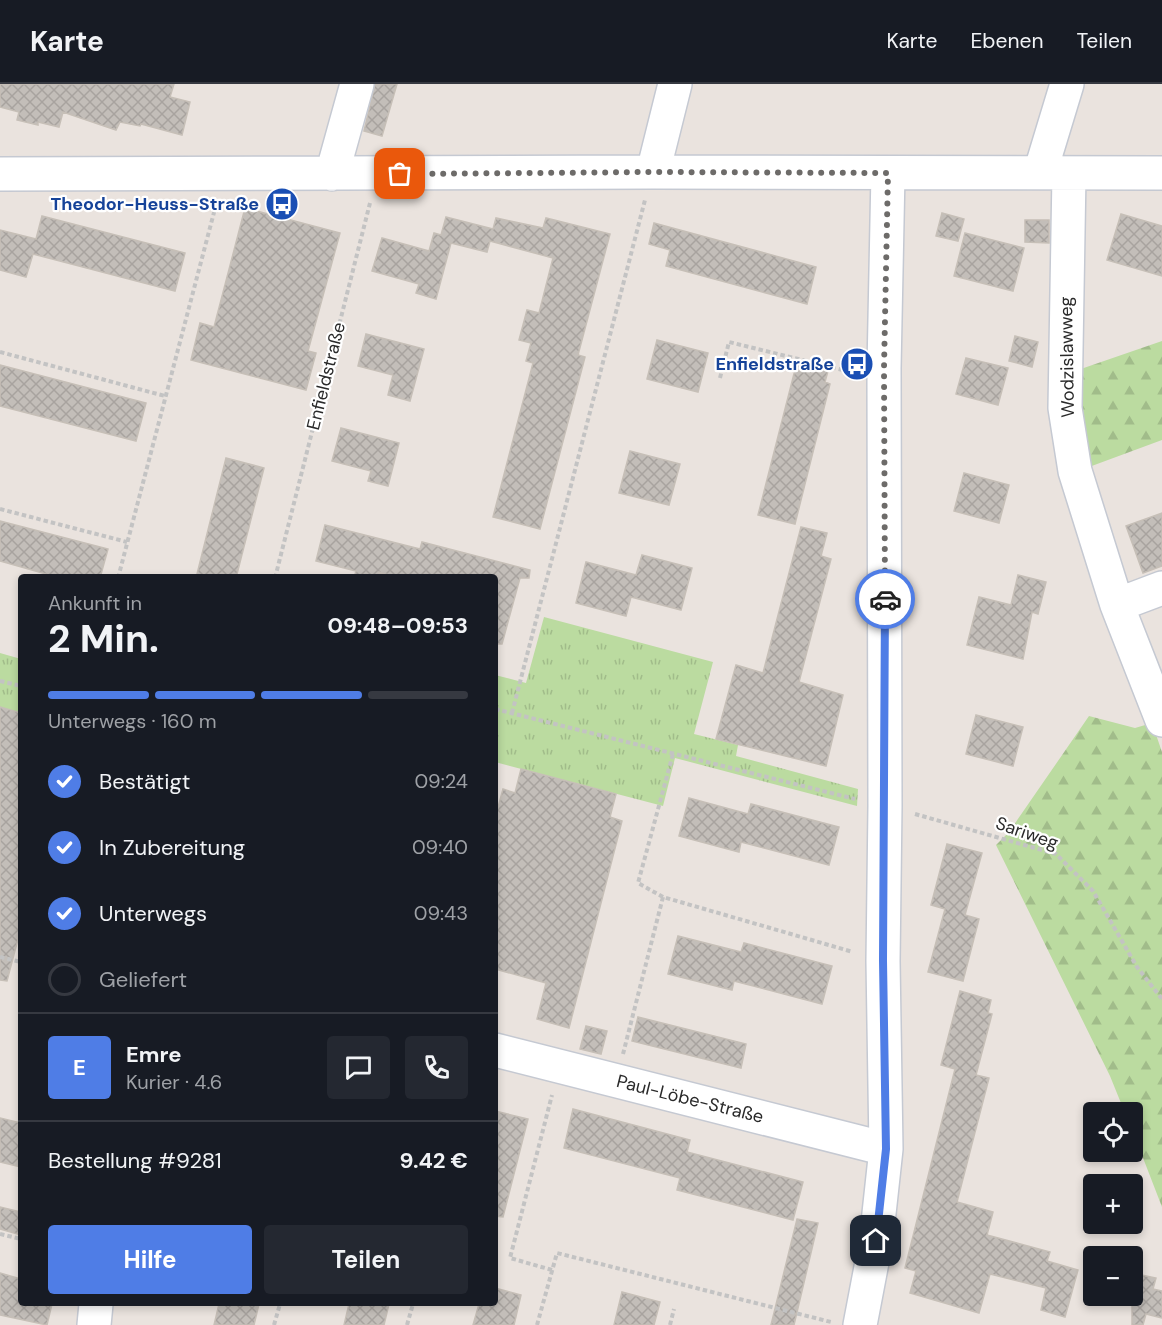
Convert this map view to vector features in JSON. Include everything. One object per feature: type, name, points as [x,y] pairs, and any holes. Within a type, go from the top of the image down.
[{"type":"street","points":[[332,174],[357,84]]},
{"type":"street","points":[[653,172],[675,84]]},
{"type":"street","points":[[1054,173],[1067,84]]},
{"type":"street","points":[[846,1324],[876,1241],[886,1149],[883,961],[888,173]]},
{"type":"street","name":"Wodzislawweg","points":[[1054,173],[1065,408],[1075,471],[1117,605],[1162,720]]},
{"type":"street","points":[[0,174],[1162,173]]},
{"type":"street","points":[[1117,605],[1162,588]]},
{"type":"street","name":"Paul-Löbe-Straße","points":[[498,1051],[886,1149]]},
{"type":"street","points":[[94,1325],[96,1306]]},
{"type":"path","points":[[512,713],[653,172]]},
{"type":"path","name":"Enfieldstraße","points":[[276,574],[377,174]]},
{"type":"path","points":[[119,574],[225,175]]},
{"type":"path","points":[[720,378],[729,342],[885,381]]},
{"type":"path","points":[[0,352],[165,396]]},
{"type":"path","points":[[0,509],[127,542]]},
{"type":"path","points":[[0,681],[18,685]]},
{"type":"path","name":"Sariweg","points":[[498,710],[885,806],[1056,854],[1093,891],[1137,967],[1162,999]]},
{"type":"path","points":[[673,754],[639,883],[663,897],[883,961]]},
{"type":"path","points":[[616,1081],[663,897]]},
{"type":"path","points":[[0,957],[18,961]]},
{"type":"path","points":[[552,1270],[510,1258],[560,1066]]},
{"type":"path","points":[[0,1234],[18,1238]]},
{"type":"path","points":[[537,1325],[557,1253],[846,1324]]},
{"type":"path","points":[[274,1325],[279,1306]]},
{"type":"path","points":[[407,1325],[412,1306]]},
{"type":"path","points":[[670,1325],[674,1309]]},
{"type":"green space","points":[[1162,341],[1162,440],[1089,467],[1075,371]]},
{"type":"green space","points":[[544,617],[713,662],[694,734],[738,745],[736,756],[858,789],[857,806],[675,758],[663,806],[498,763],[498,676],[526,683]]},
{"type":"green space","points":[[0,653],[18,658],[18,712],[0,707]]},
{"type":"green space","points":[[1089,716],[1135,728],[1152,723],[1162,752],[1162,1207],[1143,1158],[1143,1102],[1121,1102],[1110,1076],[996,845],[1009,832]]},
{"type":"building","points":[[0,84],[174,84],[170,97],[190,102],[182,135],[141,124],[140,126],[120,122],[116,130],[63,112],[59,127],[17,120],[19,112],[0,107]]},
{"type":"building","points":[[375,84],[397,84],[382,136],[364,131]]},
{"type":"building","points":[[245,208],[340,233],[308,351],[316,353],[306,390],[191,360],[200,323],[214,327]]},
{"type":"building","points":[[942,213],[964,219],[958,241],[936,236]]},
{"type":"building","points":[[1121,214],[1162,226],[1162,276],[1107,260]]},
{"type":"building","points":[[42,216],[185,253],[175,291],[33,254],[26,277],[0,270],[0,230],[36,239]]},
{"type":"building","points":[[446,217],[493,229],[496,218],[543,228],[546,218],[610,234],[578,355],[585,357],[540,529],[493,517],[533,363],[526,361],[531,343],[519,340],[527,310],[539,313],[553,258],[490,241],[487,252],[451,243],[436,299],[416,293],[419,284],[372,271],[382,238],[429,251],[434,233],[441,235]]},
{"type":"building","points":[[1025,220],[1049,220],[1049,243],[1025,242]]},
{"type":"building","points":[[654,223],[816,267],[807,304],[666,266],[670,250],[649,244]]},
{"type":"building","points":[[965,233],[1024,248],[1013,291],[954,276]]},
{"type":"building","points":[[366,334],[424,349],[410,401],[388,395],[393,375],[358,366]]},
{"type":"building","points":[[1015,336],[1038,342],[1032,367],[1009,361]]},
{"type":"building","points":[[657,340],[708,353],[698,392],[647,379]]},
{"type":"building","points":[[966,358],[1008,368],[998,405],[956,394]]},
{"type":"building","points":[[797,362],[828,371],[825,382],[830,384],[795,524],[758,515]]},
{"type":"building","points":[[0,365],[146,403],[136,441],[0,406]]},
{"type":"building","points":[[341,428],[399,443],[388,486],[368,481],[371,471],[332,461]]},
{"type":"building","points":[[630,451],[680,464],[669,505],[619,493]]},
{"type":"building","points":[[226,458],[264,468],[237,574],[197,574]]},
{"type":"building","points":[[964,473],[1009,485],[999,523],[954,511]]},
{"type":"building","points":[[1162,513],[1162,566],[1143,573],[1126,526]]},
{"type":"building","points":[[0,521],[108,549],[101,574],[46,574],[0,561]]},
{"type":"building","points":[[325,525],[420,549],[422,542],[530,570],[529,578],[520,578],[502,644],[498,644],[498,574],[385,574],[379,572],[379,574],[355,574],[356,571],[316,561]]},
{"type":"building","points":[[801,527],[827,533],[821,556],[831,559],[799,682],[843,695],[826,766],[716,739],[736,665],[763,673]]},
{"type":"building","points":[[642,555],[692,568],[681,610],[631,597],[626,616],[576,603],[586,562],[636,575]]},
{"type":"building","points":[[1018,575],[1046,582],[1038,614],[1032,612],[1023,659],[967,645],[979,597],[1011,605]]},
{"type":"building","points":[[0,707],[18,712],[18,939],[7,981],[0,980]]},
{"type":"building","points":[[976,715],[1023,727],[1013,766],[966,754]]},
{"type":"building","points":[[521,769],[616,794],[610,817],[622,821],[569,1028],[537,1019],[546,983],[498,970],[498,807],[503,789],[515,793]]},
{"type":"building","points":[[689,798],[748,814],[751,804],[839,827],[829,865],[741,842],[739,852],[679,836]]},
{"type":"building","points":[[947,844],[982,853],[965,915],[979,919],[963,981],[928,972],[945,909],[931,905]]},
{"type":"building","points":[[678,936],[741,952],[744,943],[832,966],[822,1004],[734,981],[732,990],[668,974]]},
{"type":"building","points":[[960,991],[991,1000],[988,1013],[992,1014],[976,1075],[989,1078],[957,1202],[993,1212],[987,1235],[1050,1252],[1047,1261],[1078,1270],[1065,1317],[1041,1310],[1046,1288],[990,1274],[979,1313],[910,1293],[916,1271],[905,1268],[955,1069],[941,1065]]},
{"type":"building","points":[[638,1017],[746,1044],[741,1068],[632,1041]]},
{"type":"building","points":[[586,1026],[607,1031],[601,1054],[580,1049]]},
{"type":"building","points":[[573,1109],[690,1140],[687,1152],[803,1182],[793,1220],[677,1190],[680,1178],[564,1148]]},
{"type":"building","points":[[498,1112],[528,1119],[503,1217],[498,1216]]},
{"type":"building","points":[[0,1118],[18,1122],[18,1166],[0,1162]]},
{"type":"building","points":[[0,1207],[18,1211],[18,1234],[0,1229]]},
{"type":"building","points":[[797,1219],[818,1223],[794,1325],[771,1325]]},
{"type":"building","points":[[0,1273],[18,1278],[18,1306],[52,1306],[47,1325],[0,1315]]},
{"type":"building","points":[[1143,1275],[1156,1278],[1153,1289],[1162,1291],[1162,1318],[1146,1314],[1143,1325],[1132,1325],[1132,1306],[1143,1306]]},
{"type":"building","points":[[498,1289],[521,1295],[514,1325],[473,1325],[478,1306],[498,1306]]},
{"type":"building","points":[[622,1292],[660,1302],[654,1325],[614,1325]]},
{"type":"building","points":[[219,1306],[259,1306],[254,1325],[214,1325]]},
{"type":"building","points":[[349,1306],[389,1306],[384,1325],[344,1325]]},
{"type":"way so far","points":[[400,174],[888,173],[884,368],[885,599]]},
{"type":"place","name":"Theodor-Heuss-Straße","points":[[282,204]]},
{"type":"place","name":"Enfieldstraße","points":[[857,364]]},
{"type":"route","points":[[876,1241],[886,1149],[883,961],[885,599]]}]
